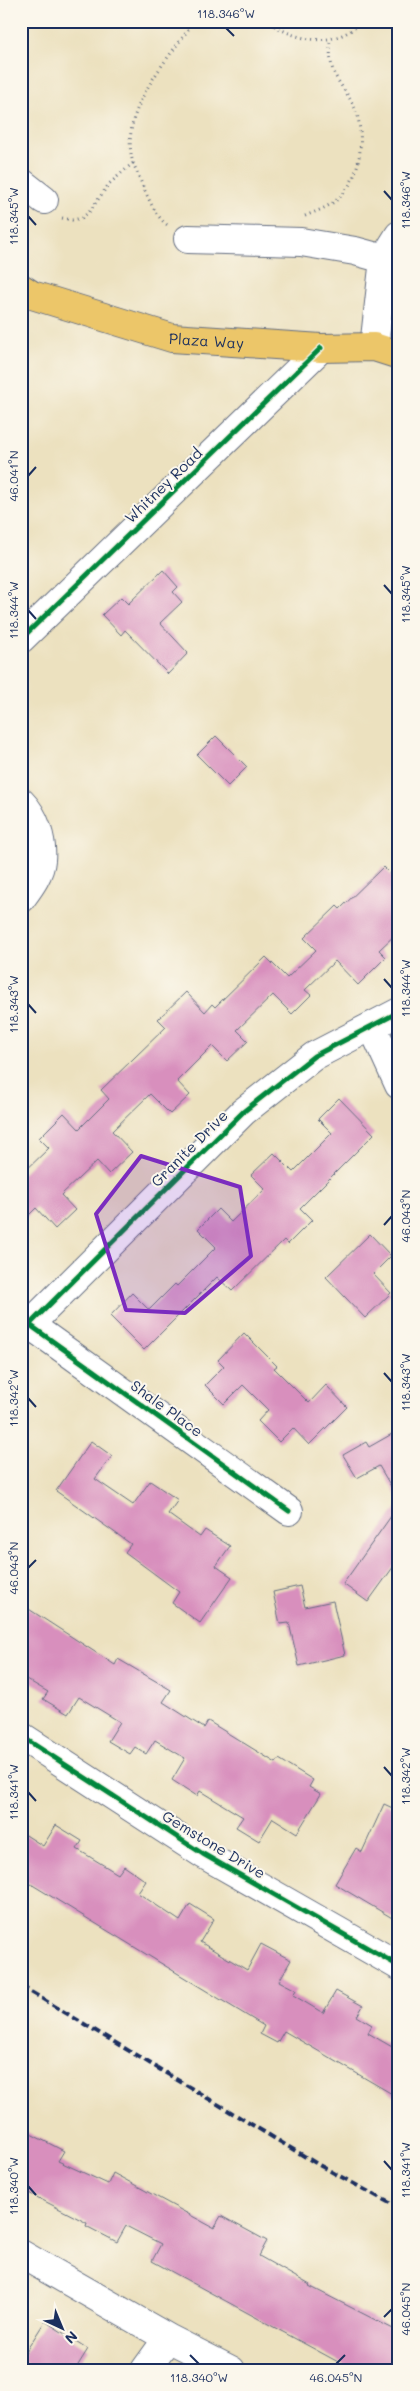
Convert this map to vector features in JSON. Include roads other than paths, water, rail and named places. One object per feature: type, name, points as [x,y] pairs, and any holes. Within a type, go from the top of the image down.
[{"type":"main road","name":"Plaza Way","points":[[21,288],[32,295],[172,338],[386,351]]},
{"type":"street","points":[[21,182],[44,200]]},
{"type":"street","points":[[386,351],[384,259],[399,235]]},
{"type":"street","points":[[188,239],[285,241],[356,251],[384,259]]},
{"type":"street","name":"Whitney Road","points":[[21,639],[321,348]]},
{"type":"street","points":[[21,802],[31,812],[37,829],[42,861],[33,884],[21,899]]},
{"type":"street","name":"Granite Drive","points":[[26,1329],[243,1112],[314,1056],[399,1012]]},
{"type":"street","points":[[372,1026],[399,1085]]},
{"type":"street","name":"Shale Place","points":[[26,1329],[289,1511]]},
{"type":"street","name":"Gemstone Drive","points":[[21,1736],[202,1854],[399,1966]]},
{"type":"street","points":[[21,2254],[168,2338],[231,2370]]},
{"type":"street","points":[[145,2370],[168,2338]]},
{"type":"railway","points":[[21,1986],[319,2165],[399,2208]]}]
